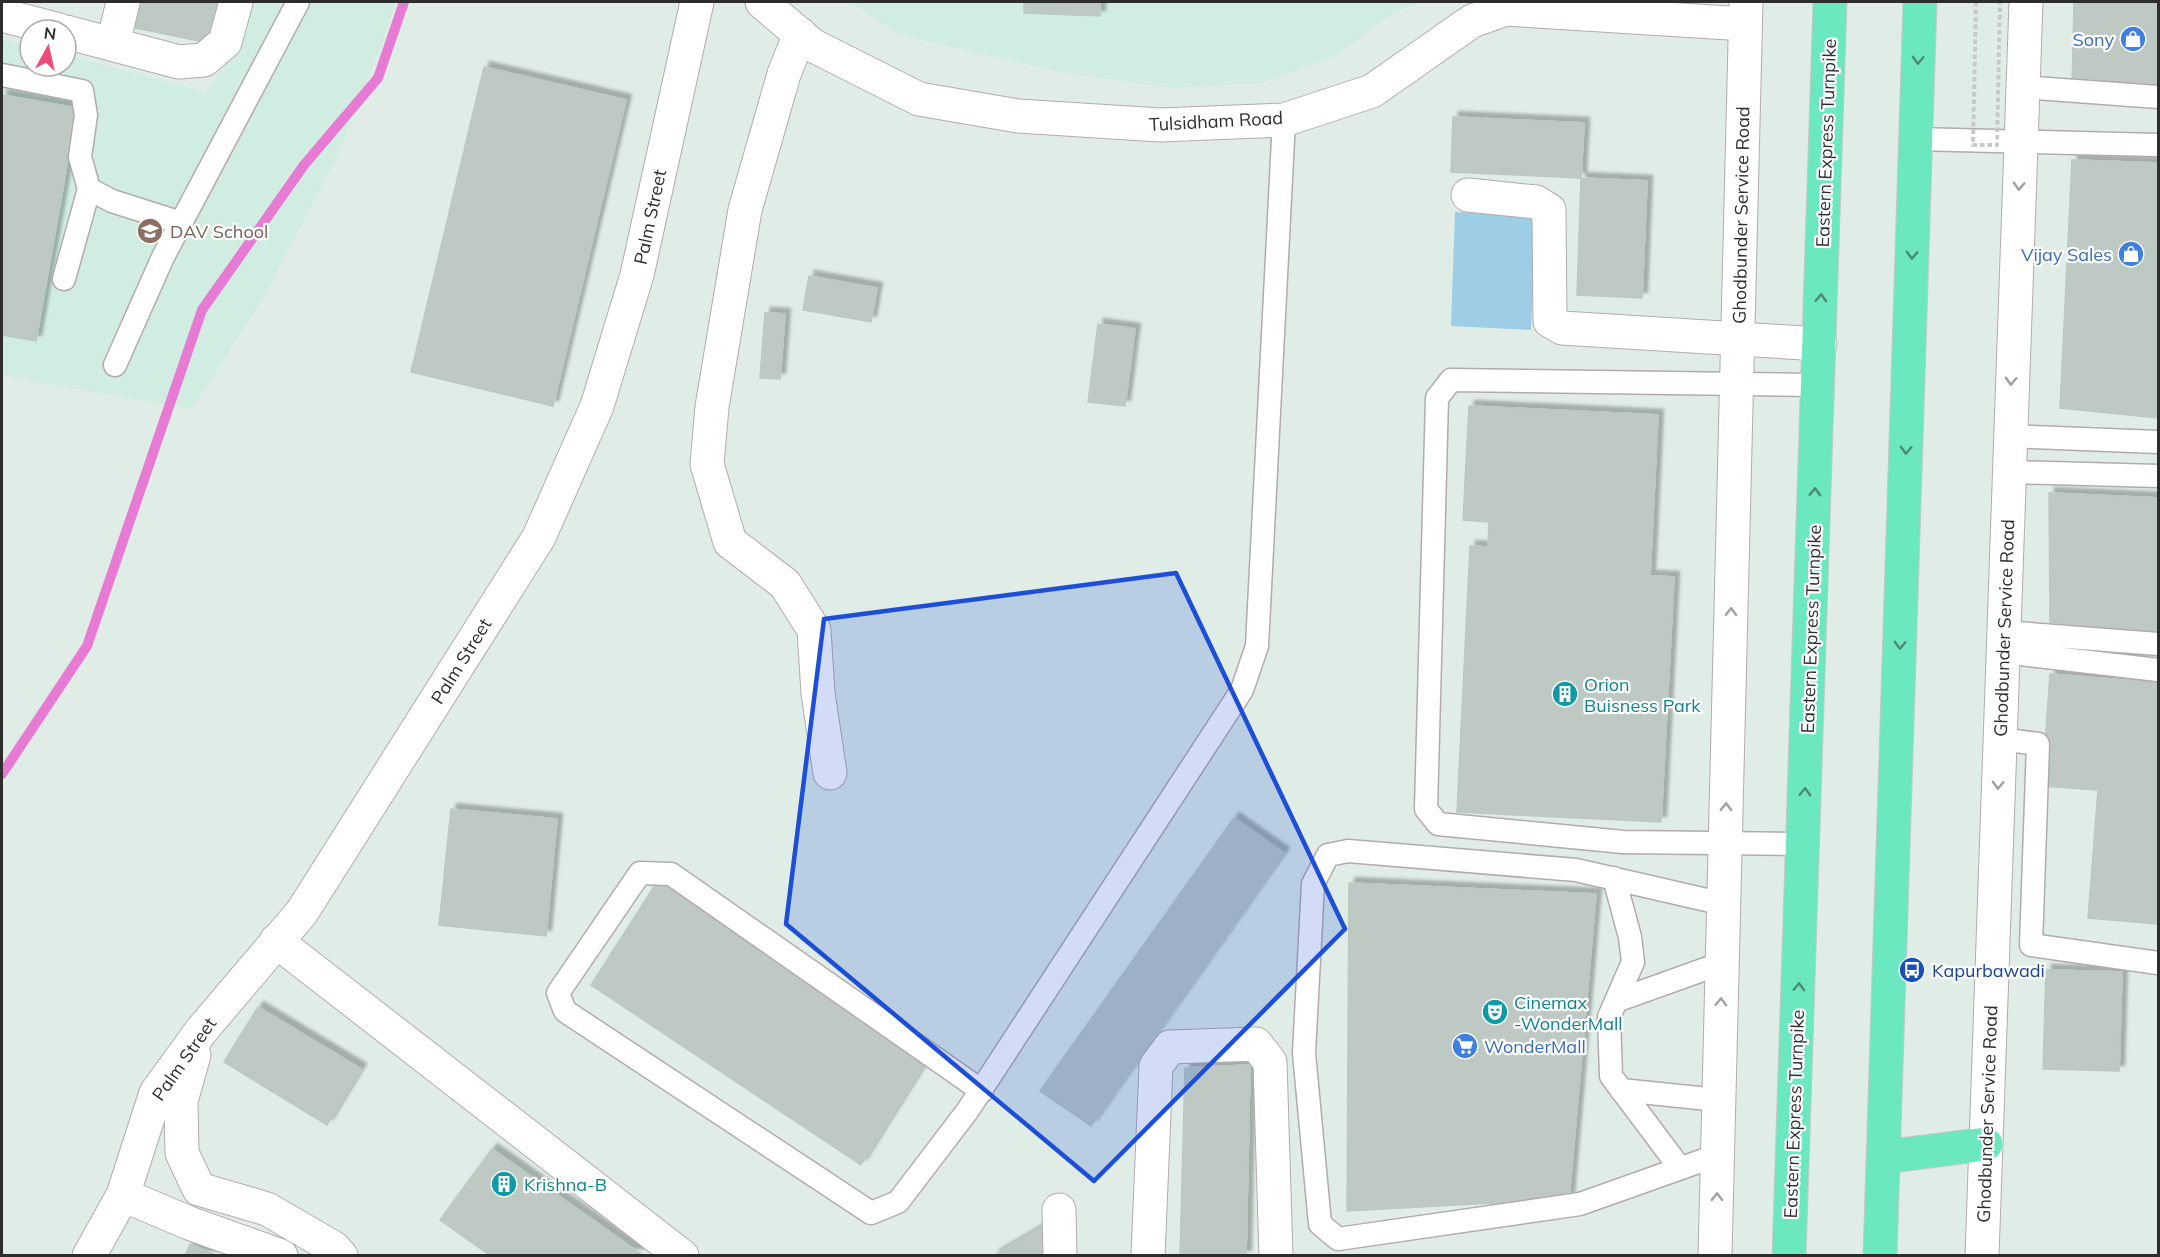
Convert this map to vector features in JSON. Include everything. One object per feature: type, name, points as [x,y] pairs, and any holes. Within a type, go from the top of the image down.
[{"type":"main road","name":"Eastern Express Turnpike","points":[[1788,1256],[1804,844],[1830,2]]},
{"type":"main road","points":[[1880,1256],[1920,2]]},
{"type":"main road","points":[[1884,1157],[1986,1144]]},
{"type":"street","points":[[112,44],[123,2]]},
{"type":"street","points":[[78,31],[112,44],[179,62],[204,60],[225,42],[236,2]]},
{"type":"street","name":"Palm Street","points":[[89,1256],[123,1195],[156,1094],[201,1030],[302,912],[539,537],[597,406],[637,275],[697,2]]},
{"type":"street","name":"Tulsidham Road","points":[[762,2],[812,45],[919,99],[1018,116],[1160,125],[1284,120],[1372,91],[1472,21],[1506,9],[1745,13]]},
{"type":"street","name":"Ghodbunder Service Road","points":[[1982,1256],[2026,2]]},
{"type":"street","name":"Ghodbunder Service Road","points":[[1715,1256],[1745,13]]},
{"type":"street","points":[[2,15],[23,18]]},
{"type":"street","points":[[800,34],[784,74],[744,210],[711,407],[707,464],[730,542],[786,584],[814,630],[818,693],[830,773]]},
{"type":"street","points":[[1468,195],[1536,202],[1549,210],[1550,321],[1562,328],[1820,344]]},
{"type":"street","points":[[276,941],[682,1256]]},
{"type":"street","points":[[201,1030],[181,1101],[182,1154],[199,1189],[267,1209],[334,1248],[340,1256]]},
{"type":"street","points":[[1148,1256],[1156,1066],[1170,1047],[1256,1044],[1270,1062],[1276,1256]]},
{"type":"street","points":[[123,1195],[189,1223],[281,1256]]},
{"type":"street","points":[[1059,1210],[1060,1256]]},
{"type":"lane","points":[[115,365],[163,257],[298,2]]},
{"type":"lane","points":[[2,75],[82,91],[86,115],[80,157],[89,189],[64,279]]},
{"type":"lane","points":[[2022,87],[2158,97]]},
{"type":"lane","points":[[982,1091],[671,874],[640,873],[558,993],[565,1011],[871,1213],[898,1202],[982,1091],[1242,690],[1257,646],[1284,120]]},
{"type":"lane","points":[[1916,139],[2158,145]]},
{"type":"lane","points":[[89,189],[112,201],[182,223]]},
{"type":"lane","points":[[1804,844],[1623,842],[1438,824],[1426,809],[1437,398],[1450,380],[1818,385]]},
{"type":"lane","points":[[2009,436],[2158,442]]},
{"type":"lane","points":[[2009,472],[2158,476]]},
{"type":"lane","points":[[2003,642],[2158,644]]},
{"type":"lane","points":[[2003,642],[2158,670]]},
{"type":"lane","points":[[2000,739],[2038,744],[2031,945],[2158,963]]},
{"type":"lane","points":[[1718,1155],[1580,1204],[1338,1239],[1320,1224],[1304,1053],[1313,884],[1328,855],[1348,851],[1576,870],[1724,904]]},
{"type":"lane","points":[[1614,878],[1630,937],[1633,962],[1609,1017],[1611,1076],[1680,1168]]},
{"type":"lane","points":[[1616,1001],[1722,963]]},
{"type":"lane","points":[[1621,1090],[1718,1100]]},
{"type":"path","points":[[1976,2],[1973,145],[1997,145],[2000,2]]},
{"type":"highlighted area","points":[[1176,573],[1345,929],[1094,1181],[786,924],[824,619]]},
{"type":"shaded area","name":"DAV School","points":[[252,2],[395,2],[382,43],[335,161],[262,300],[192,409],[2,376],[2,39],[18,43],[18,78],[78,78],[78,58],[206,92],[238,46]]},
{"type":"shaded area","points":[[850,2],[1422,2],[1393,13],[1336,56],[1261,83],[1171,88],[1060,72],[900,35]]},
{"type":"shaded area","points":[[1455,212],[1536,216],[1531,330],[1451,326]]},
{"type":"building","points":[[131,2],[219,2],[209,43],[125,26]]},
{"type":"building","points":[[1024,2],[1100,2],[1100,16],[1024,13]]},
{"type":"building","points":[[2074,2],[2158,2],[2158,91],[2072,88]]},
{"type":"building","points":[[484,67],[626,100],[553,406],[411,372]]},
{"type":"building","points":[[2,95],[77,108],[36,341],[2,335]]},
{"type":"building","points":[[1453,117],[1584,123],[1581,178],[1451,172]]},
{"type":"building","points":[[2072,160],[2158,163],[2158,418],[2060,408]]},
{"type":"building","points":[[1581,178],[1647,181],[1642,298],[1577,295]]},
{"type":"building","points":[[809,276],[877,288],[871,322],[803,310]]},
{"type":"building","points":[[765,313],[785,314],[780,379],[760,378]]},
{"type":"building","points":[[1098,324],[1135,329],[1125,406],[1088,402]]},
{"type":"building","name":"Orion Buisness Park","points":[[1469,406],[1658,415],[1650,576],[1674,577],[1661,822],[1457,812],[1470,546],[1488,547],[1489,522],[1463,520]]},
{"type":"building","points":[[2049,493],[2158,498],[2158,634],[2050,622]]},
{"type":"building","points":[[2050,674],[2158,683],[2158,924],[2088,918],[2098,790],[2042,786]]},
{"type":"building","points":[[451,809],[557,819],[546,936],[439,925]]},
{"type":"building","points":[[1234,818],[1284,853],[1091,1126],[1040,1091]]},
{"type":"building","points":[[659,879],[925,1063],[861,1165],[591,985]]},
{"type":"building","name":"WonderMall","points":[[1349,883],[1596,894],[1569,1199],[1347,1211]]},
{"type":"building","points":[[2046,970],[2122,972],[2119,1071],[2043,1069]]},
{"type":"building","points":[[258,1007],[361,1069],[327,1125],[224,1062]]},
{"type":"building","points":[[1250,1065],[1246,1256],[1180,1256],[1185,1068]]},
{"type":"building","name":"Krishna-B","points":[[492,1149],[641,1254],[491,1256],[440,1220]]},
{"type":"building","points":[[1051,1222],[1050,1256],[993,1256]]},
{"type":"building","points":[[190,1244],[217,1256],[185,1256]]},
{"type":"waterway","points":[[2,774],[87,646],[202,310],[304,165],[378,78],[404,2]]},
{"type":"place","name":"Sony","points":[[2133,39]]},
{"type":"place","name":"DAV School","points":[[150,231]]},
{"type":"place","name":"Vijay Sales","points":[[2131,254]]},
{"type":"place","name":"Orion Buisness Park","points":[[1565,694]]},
{"type":"place","name":"Kapurbawadi","points":[[1912,970]]},
{"type":"place","name":"Cinemax -WonderMall","points":[[1495,1012]]},
{"type":"place","name":"WonderMall","points":[[1465,1046]]},
{"type":"place","name":"Krishna-B","points":[[504,1184]]}]
